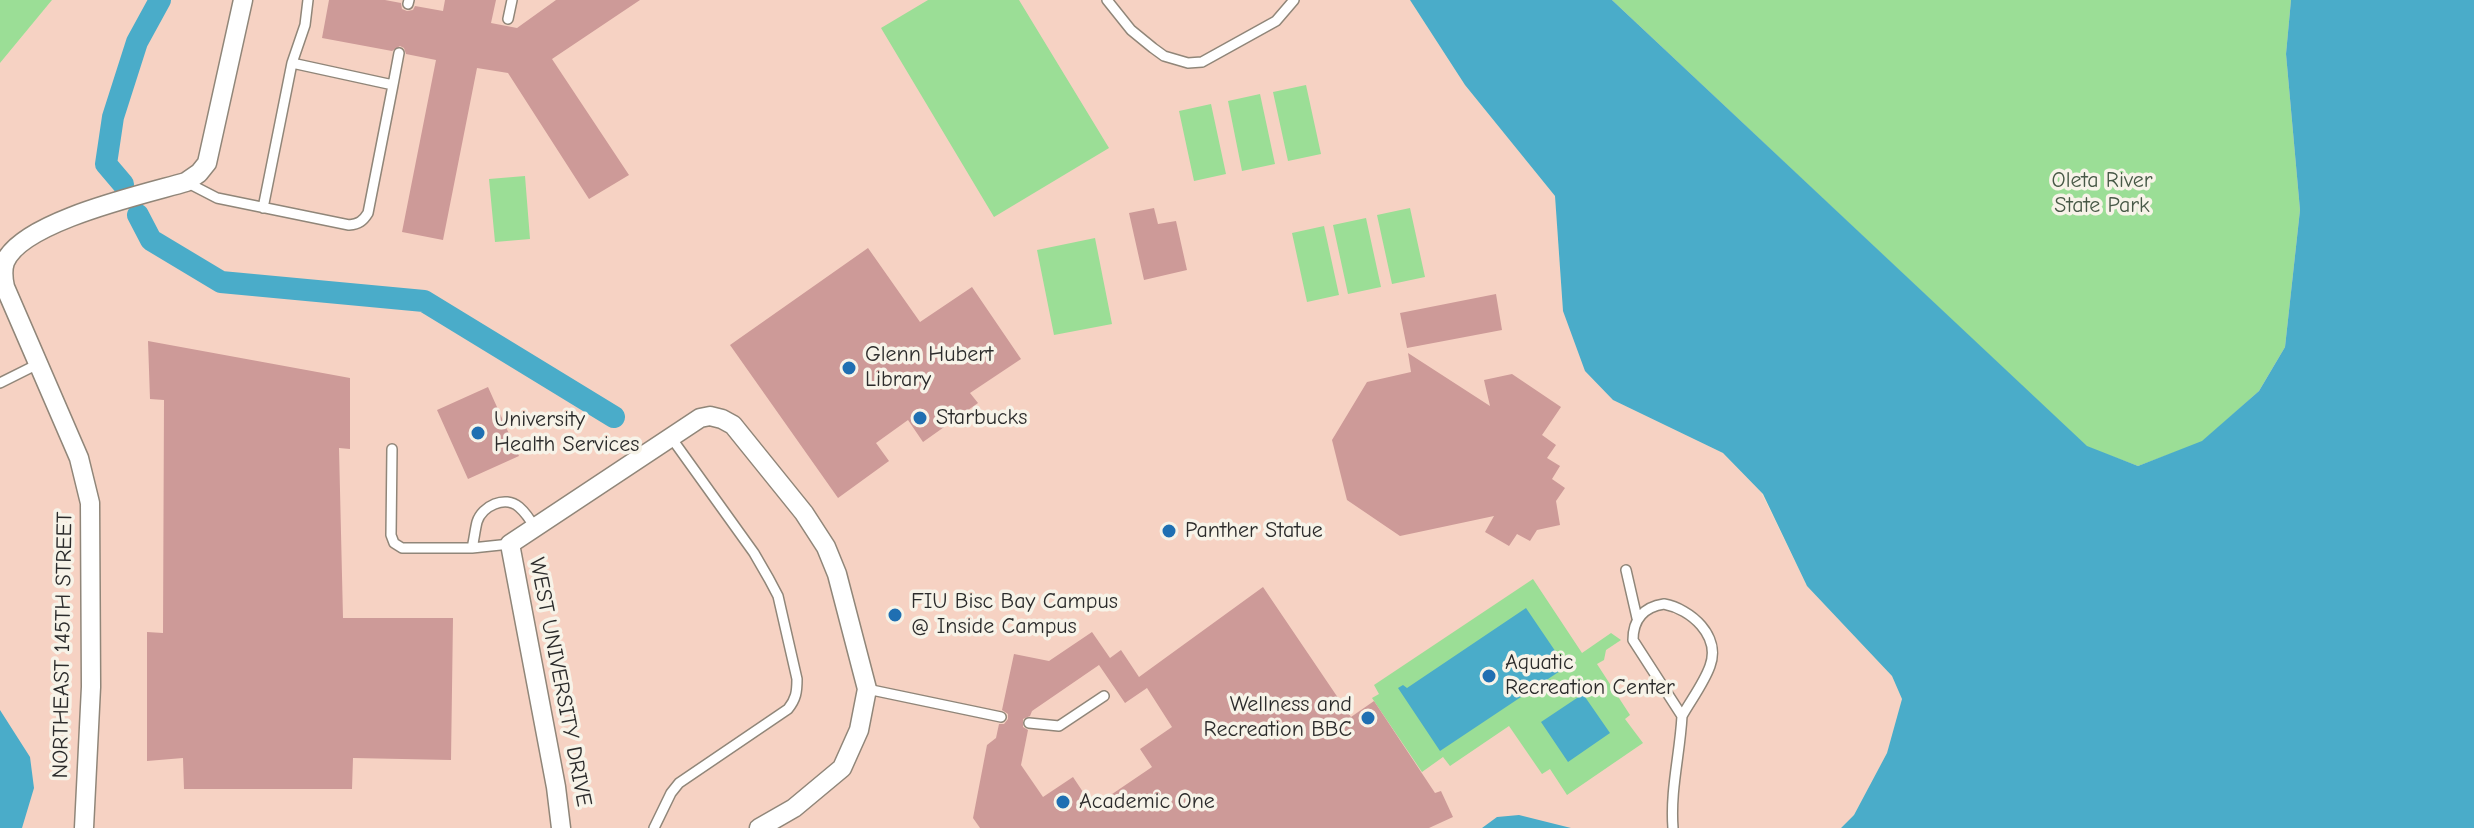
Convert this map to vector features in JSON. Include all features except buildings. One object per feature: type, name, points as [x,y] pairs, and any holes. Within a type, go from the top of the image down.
[{"type":"street","points":[[186,182],[207,163],[243,0]]},
{"type":"street","name":"NORTHEAST 145TH STREET","points":[[84,828],[91,687],[90,503],[79,458],[2,275],[5,261],[14,249],[53,225],[91,210],[186,182]]},
{"type":"street","points":[[510,544],[700,418],[710,416],[733,425],[804,513],[826,547],[837,574],[867,689],[859,730],[842,768],[794,808],[759,828]]},
{"type":"street","name":"WEST UNIVERSITY DRIVE","points":[[510,544],[561,828]]},
{"type":"lane","points":[[263,208],[308,0]]},
{"type":"lane","points":[[508,19],[512,0]]},
{"type":"lane","points":[[1107,0],[1131,30],[1153,48],[1164,56],[1188,63],[1202,62],[1276,21],[1294,0]]},
{"type":"lane","points":[[186,182],[217,198],[349,225],[358,224],[368,213],[399,53]]},
{"type":"lane","points":[[292,63],[393,85]]},
{"type":"lane","points":[[0,383],[38,364]]},
{"type":"lane","points":[[654,828],[679,783],[788,709],[795,701],[797,679],[778,596],[762,566],[670,436]]},
{"type":"lane","points":[[392,449],[391,535],[394,543],[402,548],[472,548],[510,544]]},
{"type":"lane","points":[[472,548],[477,521],[482,511],[492,505],[504,502],[515,504],[535,528]]},
{"type":"lane","points":[[1626,570],[1637,618]]},
{"type":"lane","points":[[1673,828],[1672,790],[1681,745],[1682,716],[1710,667],[1712,656],[1706,632],[1697,620],[1675,606],[1654,606],[1637,618],[1633,640],[1682,716]]},
{"type":"lane","points":[[867,689],[1001,717]]},
{"type":"lane","points":[[1029,723],[1059,726],[1104,696]]},
{"type":"shaded area","points":[[52,0],[1410,0],[1465,85],[1555,196],[1563,311],[1613,400],[1723,453],[1761,492],[1807,586],[1892,676],[1902,699],[1887,753],[1854,815],[1841,828],[0,828],[0,63]]},
{"type":"green space","points":[[0,0],[52,0],[0,63]]},
{"type":"green space","points":[[928,0],[1019,0],[1109,148],[994,217],[881,28]]},
{"type":"green space","name":"Oleta River State Park","points":[[1612,0],[2291,0],[2286,54],[2300,210],[2285,347],[2259,391],[2202,442],[2138,466],[2087,447]]},
{"type":"green space","points":[[1306,85],[1321,154],[1288,161],[1273,92]]},
{"type":"green space","points":[[1260,94],[1275,164],[1242,171],[1228,101]]},
{"type":"green space","points":[[1211,104],[1226,174],[1194,181],[1179,111]]},
{"type":"green space","points":[[525,176],[530,239],[495,242],[489,179]]},
{"type":"green space","points":[[1410,208],[1425,277],[1392,284],[1377,215]]},
{"type":"green space","points":[[1366,218],[1381,287],[1348,294],[1333,225]]},
{"type":"green space","points":[[1324,226],[1339,295],[1307,302],[1292,233]]},
{"type":"green space","points":[[1095,238],[1112,324],[1054,335],[1037,250]]},
{"type":"green space","points":[[1533,579],[1582,653],[1611,633],[1621,640],[1606,650],[1604,660],[1597,664],[1630,715],[1625,719],[1643,743],[1567,795],[1550,769],[1542,774],[1509,726],[1450,766],[1443,757],[1422,772],[1372,698],[1379,694],[1374,685]]},
{"type":"water","points":[[1410,0],[1612,0],[2087,446],[2138,466],[2202,441],[2259,391],[2285,347],[2300,210],[2286,54],[2291,0],[2474,0],[2474,828],[1841,828],[1854,815],[1887,753],[1902,699],[1892,676],[1807,586],[1763,494],[1723,453],[1613,400],[1585,371],[1563,311],[1555,196],[1465,85]]},
{"type":"water","name":"Aquatic Recreation Center","points":[[1526,608],[1566,667],[1440,751],[1398,688],[1403,685],[1407,688]]},
{"type":"water","points":[[1583,694],[1610,733],[1568,762],[1541,722]]},
{"type":"water","points":[[0,710],[30,757],[34,788],[22,828],[0,828]]},
{"type":"water","points":[[1519,815],[1571,828],[1482,828],[1497,817]]},
{"type":"waterway","points":[[123,184],[106,164],[113,117],[137,42],[160,0]]},
{"type":"waterway","points":[[138,215],[151,240],[221,282],[424,301],[614,417]]},
{"type":"place","name":"Glenn Hubert Library","points":[[849,368]]},
{"type":"place","name":"Starbucks","points":[[920,418]]},
{"type":"place","name":"University Health Services","points":[[478,433]]},
{"type":"place","name":"Panther Statue","points":[[1169,531]]},
{"type":"place","name":"FIU Bisc Bay Campus @ Inside Campus","points":[[895,615]]},
{"type":"place","name":"Aquatic Recreation Center","points":[[1489,676]]},
{"type":"place","name":"Wellness and Recreation BBC","points":[[1368,718]]},
{"type":"place","name":"Academic One","points":[[1063,802]]}]
